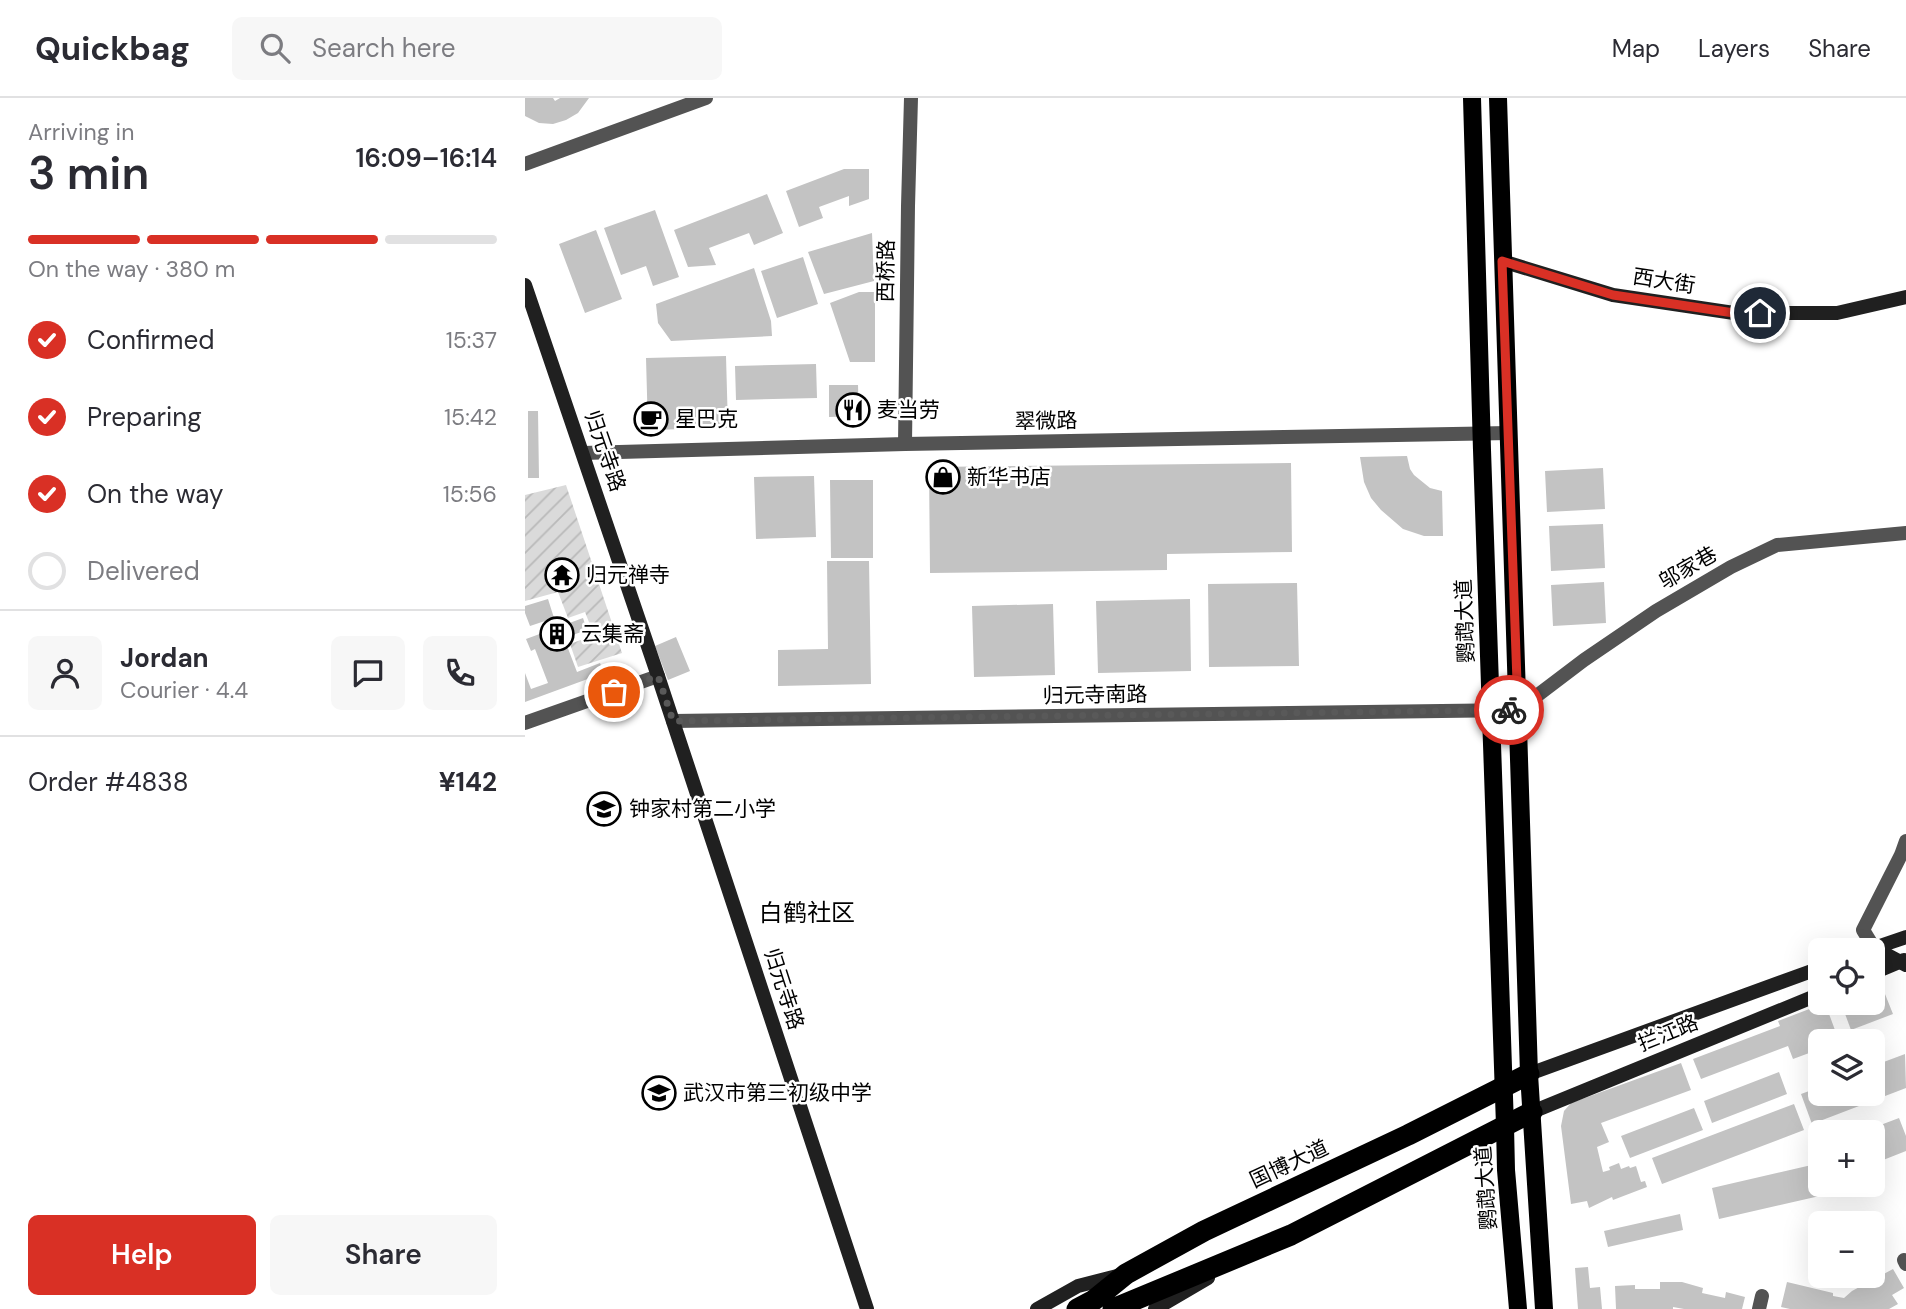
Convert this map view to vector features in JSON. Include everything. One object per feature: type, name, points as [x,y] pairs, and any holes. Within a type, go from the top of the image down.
[{"type":"highway","name":"国博大道","points":[[1095,1306],[1126,1273],[1204,1231],[1529,1074]]},
{"type":"highway","name":"国博大道","points":[[1095,1306],[1291,1235],[1532,1112]]},
{"type":"main road","name":"鹦鹉大道","points":[[1472,98],[1504,1126],[1518,1309]]},
{"type":"main road","points":[[1497,98],[1529,1074],[1544,1309]]},
{"type":"street","points":[[525,164],[706,98]]},
{"type":"street","name":"西桥路","points":[[905,444],[911,98]]},
{"type":"street","name":"西大街","points":[[1502,261],[1613,295],[1734,313],[1837,313],[1906,298]]},
{"type":"street","name":"归元寺路","points":[[525,285],[658,676],[867,1309]]},
{"type":"street","name":"翠微路","points":[[583,453],[1509,433]]},
{"type":"street","name":"邬家巷","points":[[1518,710],[1584,660],[1656,611],[1731,567],[1777,545],[1906,533]]},
{"type":"street","points":[[525,723],[658,676]]},
{"type":"street","name":"归元寺南路","points":[[673,721],[1518,710]]},
{"type":"street","points":[[1866,938],[1863,930],[1906,841]]},
{"type":"street","points":[[1885,944],[1906,937]]},
{"type":"street","points":[[1885,955],[1904,962]]},
{"type":"street","points":[[1885,969],[1904,962]]},
{"type":"street","name":"拦江路","points":[[1529,1074],[1808,972]]},
{"type":"street","name":"拦江路","points":[[1532,1112],[1808,999]]},
{"type":"street","points":[[1155,1309],[1263,1246]]},
{"type":"street","points":[[1037,1309],[1078,1286],[1126,1273]]},
{"type":"shaded area","points":[[566,485],[622,653],[578,667],[570,644],[594,635],[585,612],[568,618],[558,592],[525,601],[525,495]]},
{"type":"building","points":[[525,98],[553,98],[555,101],[560,98],[589,98],[578,113],[553,124],[539,123],[525,116]]},
{"type":"building","points":[[844,169],[869,169],[869,199],[849,206],[849,196],[819,207],[823,218],[799,227],[786,191]]},
{"type":"building","points":[[767,194],[783,233],[754,245],[749,233],[709,248],[716,265],[688,267],[674,230]]},
{"type":"building","points":[[655,210],[679,277],[653,286],[646,266],[621,275],[604,228]]},
{"type":"building","points":[[596,230],[622,299],[585,313],[559,244]]},
{"type":"building","points":[[872,233],[874,281],[824,294],[808,252]]},
{"type":"building","points":[[803,257],[818,304],[777,318],[761,271]]},
{"type":"building","points":[[754,268],[771,321],[772,336],[671,341],[658,323],[656,304]]},
{"type":"building","points":[[859,292],[875,292],[875,362],[850,362],[830,303]]},
{"type":"building","points":[[726,356],[728,428],[648,430],[646,358]]},
{"type":"building","points":[[816,364],[817,398],[736,400],[735,366]]},
{"type":"building","points":[[829,385],[858,385],[859,416],[829,417]]},
{"type":"building","points":[[528,411],[538,411],[539,478],[528,478]]},
{"type":"building","points":[[1407,456],[1414,475],[1430,488],[1442,491],[1443,536],[1424,536],[1403,529],[1371,498],[1364,482],[1360,457]]},
{"type":"building","points":[[1291,463],[1292,552],[1167,554],[1167,570],[930,573],[929,467]]},
{"type":"building","points":[[1603,468],[1605,509],[1547,512],[1545,471]]},
{"type":"building","points":[[814,476],[816,537],[756,539],[754,477]]},
{"type":"building","points":[[830,480],[873,480],[873,558],[831,558]]},
{"type":"building","points":[[1603,524],[1605,568],[1551,571],[1549,526]]},
{"type":"building","points":[[827,561],[869,561],[871,684],[778,686],[778,650],[828,649]]},
{"type":"building","points":[[1604,582],[1606,623],[1553,626],[1551,585]]},
{"type":"building","points":[[1297,583],[1299,666],[1209,667],[1208,584]]},
{"type":"building","points":[[548,599],[554,618],[530,626],[525,606]]},
{"type":"building","points":[[1190,599],[1191,671],[1098,673],[1096,601]]},
{"type":"building","points":[[1053,604],[1055,675],[974,677],[972,606]]},
{"type":"building","points":[[583,618],[587,630],[564,638],[577,672],[600,663],[604,673],[525,702],[525,673],[531,689],[548,683],[535,649],[531,651],[526,639]]},
{"type":"building","points":[[676,637],[690,671],[668,680],[655,646]]},
{"type":"building","points":[[1885,994],[1893,1014],[1851,1029],[1845,1015],[1885,1015]]},
{"type":"building","points":[[1808,1010],[1808,1015],[1829,1015],[1835,1029],[1808,1029],[1808,1053],[1793,1059],[1788,1046],[1701,1079],[1693,1059],[1780,1026],[1778,1021]]},
{"type":"building","points":[[1905,1054],[1906,1088],[1885,1096],[1885,1062]]},
{"type":"building","points":[[1681,1063],[1691,1090],[1601,1123],[1609,1142],[1597,1147],[1603,1172],[1619,1163],[1621,1169],[1636,1166],[1641,1182],[1645,1181],[1647,1187],[1613,1200],[1612,1197],[1589,1208],[1587,1201],[1571,1204],[1561,1126],[1564,1111],[1571,1103]]},
{"type":"building","points":[[1779,1072],[1787,1094],[1712,1123],[1704,1101]]},
{"type":"building","points":[[1808,1091],[1808,1106],[1859,1106],[1822,1120],[1811,1120],[1801,1094]]},
{"type":"building","points":[[1794,1104],[1804,1130],[1662,1184],[1652,1158]]},
{"type":"building","points":[[1694,1108],[1703,1130],[1630,1158],[1621,1136]]},
{"type":"building","points":[[1899,1118],[1906,1136],[1906,1151],[1885,1159],[1885,1123]]},
{"type":"building","points":[[1808,1166],[1808,1197],[1815,1197],[1719,1219],[1712,1188]]},
{"type":"building","points":[[1680,1214],[1683,1230],[1608,1247],[1604,1231]]},
{"type":"building","points":[[1588,1267],[1590,1288],[1600,1287],[1602,1309],[1578,1309],[1575,1268]]},
{"type":"building","points":[[1893,1269],[1904,1288],[1892,1295],[1898,1304],[1889,1309],[1781,1307],[1787,1282],[1844,1298],[1858,1288],[1885,1288],[1885,1273]]},
{"type":"building","points":[[1660,1282],[1682,1282],[1703,1288],[1702,1293],[1725,1298],[1726,1292],[1745,1297],[1742,1309],[1616,1309],[1615,1286],[1635,1285],[1635,1289],[1660,1289]]},
{"type":"way so far","points":[[614,692],[658,676],[673,721],[1509,710]]},
{"type":"place","name":"麦当劳","points":[[853,410]]},
{"type":"place","name":"星巴克","points":[[651,419]]},
{"type":"place","name":"新华书店","points":[[943,477]]},
{"type":"place","name":"归元禅寺","points":[[562,575]]},
{"type":"place","name":"云集斋","points":[[557,634]]},
{"type":"place","name":"钟家村第二小学","points":[[604,809]]},
{"type":"place","name":"武汉市第三初级中学","points":[[659,1093]]},
{"type":"district","name":"白鹤社区","points":[[807,912]]},
{"type":"route","points":[[1509,710],[1518,710],[1502,261],[1613,295],[1734,313],[1760,313]]}]
